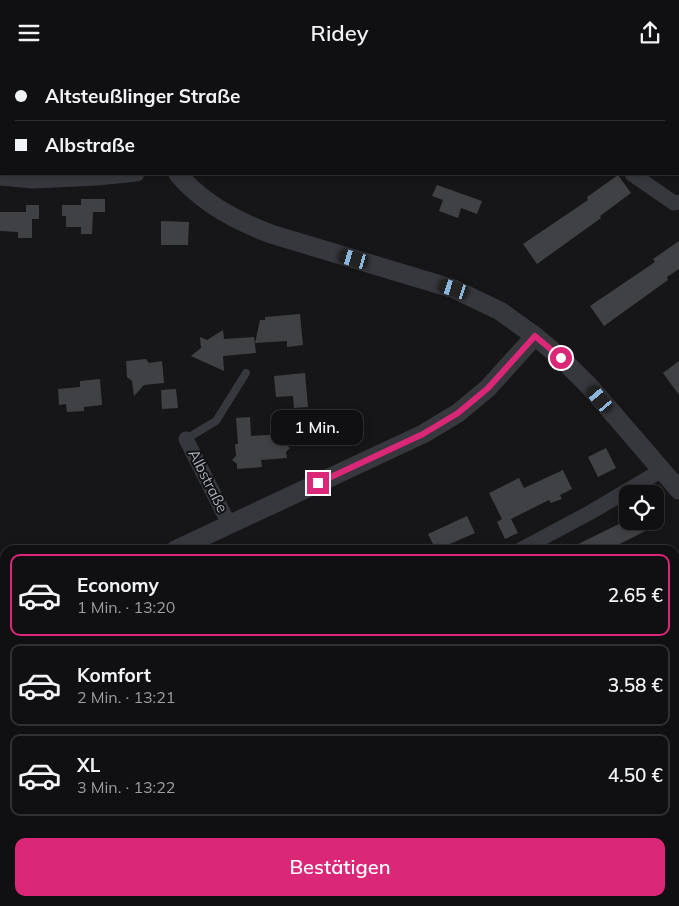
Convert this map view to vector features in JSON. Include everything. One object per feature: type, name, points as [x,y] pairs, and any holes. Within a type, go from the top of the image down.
[{"type":"street","points":[[0,178],[18,177],[33,181],[123,175]]},
{"type":"street","points":[[179,175],[197,193],[242,223],[454,289],[500,311],[535,336],[561,358],[590,387],[679,489]]},
{"type":"street","points":[[633,175],[674,203],[679,202]]},
{"type":"street","name":"Albstraße","points":[[187,545],[423,434],[458,413],[488,388],[535,336]]},
{"type":"street","name":"Albstraße","points":[[186,439],[230,524]]},
{"type":"street","points":[[529,545],[591,512],[662,470]]},
{"type":"lane","points":[[186,439],[216,421],[246,373]]},
{"type":"building","points":[[618,175],[631,193],[600,216],[601,218],[537,264],[523,244],[588,200],[587,197]]},
{"type":"building","points":[[437,185],[482,201],[477,214],[461,208],[458,218],[439,211],[443,200],[432,196]]},
{"type":"building","points":[[81,199],[105,199],[105,212],[93,212],[92,234],[81,234],[81,227],[66,227],[66,216],[62,216],[62,205],[81,205]]},
{"type":"building","points":[[26,205],[39,205],[39,219],[32,219],[32,238],[18,238],[18,232],[0,231],[0,212],[26,212]]},
{"type":"building","points":[[161,221],[189,222],[188,245],[161,245]]},
{"type":"building","points":[[679,241],[679,269],[667,277],[668,280],[604,326],[590,306],[655,262],[653,259]]},
{"type":"building","points":[[300,314],[303,345],[287,347],[287,341],[255,343],[260,320],[265,320],[265,317]]},
{"type":"building","points":[[223,330],[224,339],[254,337],[256,353],[223,356],[224,371],[191,356],[201,348],[200,337],[207,340]]},
{"type":"building","points":[[146,359],[149,363],[162,361],[164,383],[144,385],[134,396],[132,381],[127,377],[126,361]]},
{"type":"building","points":[[679,361],[679,395],[663,373]]},
{"type":"building","points":[[305,373],[308,407],[294,408],[293,396],[276,397],[274,376]]},
{"type":"building","points":[[100,379],[102,405],[84,407],[84,411],[67,412],[66,404],[59,405],[58,389],[80,387],[80,381]]},
{"type":"building","points":[[176,389],[178,408],[162,409],[161,390]]},
{"type":"building","points":[[250,417],[251,436],[284,434],[286,445],[290,448],[286,452],[287,458],[261,460],[262,467],[237,469],[237,464],[232,460],[236,456],[235,444],[238,444],[236,418]]},
{"type":"building","points":[[606,448],[616,468],[598,477],[588,457]]},
{"type":"building","points":[[563,470],[572,489],[560,495],[562,499],[551,503],[549,500],[511,519],[518,533],[505,539],[497,522],[502,519],[489,493],[519,478],[524,488]]},
{"type":"building","points":[[467,516],[475,533],[447,545],[434,545],[428,534]]},
{"type":"building","points":[[619,524],[619,530],[647,530],[618,545],[576,545]]},
{"type":"route","points":[[318,483],[423,434],[458,413],[488,388],[535,336],[561,358]]}]
